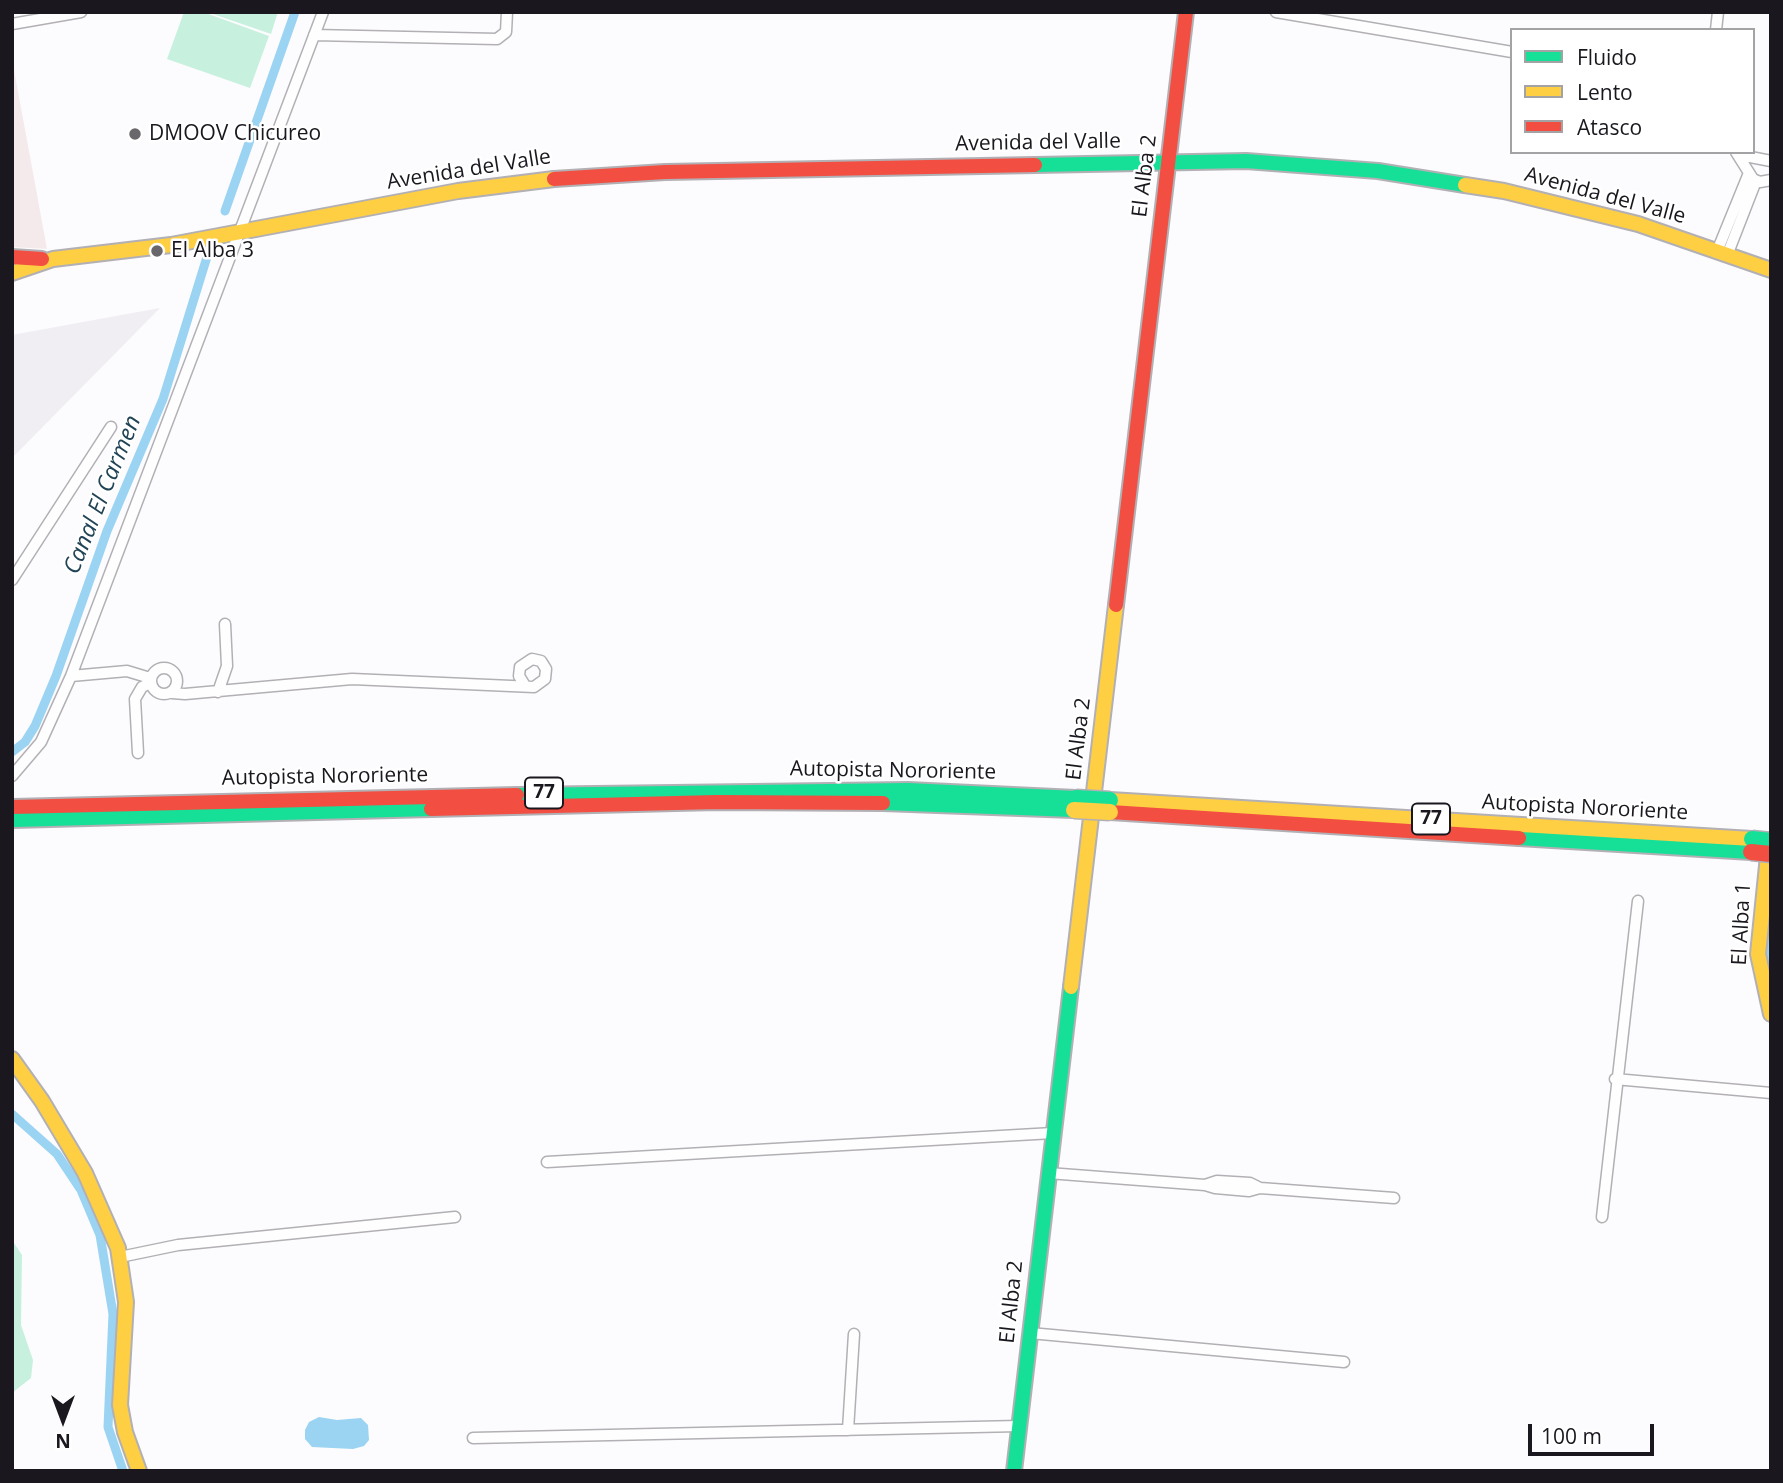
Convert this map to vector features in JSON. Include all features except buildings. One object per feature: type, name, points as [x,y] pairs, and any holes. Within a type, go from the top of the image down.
[{"type":"main road","name":"El Alba 2","points":[[1014,1471],[1186,12]]},
{"type":"main road","name":"Avenida del Valle","points":[[12,273],[53,259],[135,243],[243,230],[365,205],[514,183],[623,173],[1168,162],[1318,164],[1440,179],[1597,213],[1723,251],[1771,270]]},
{"type":"main road","name":"Avenida del Valle","points":[[12,257],[53,259]]},
{"type":"main road","name":"Autopista Nororiente","points":[[12,807],[705,790],[919,791],[1075,804],[1752,846],[1771,841]]},
{"type":"main road","name":"Autopista Nororiente","points":[[12,820],[717,802],[1075,804]]},
{"type":"main road","name":"El Alba 1","points":[[1771,834],[1768,885],[1758,954],[1771,1014]]},
{"type":"main road","name":"Autopista Nororiente","points":[[1752,846],[1771,854]]},
{"type":"main road","points":[[12,1059],[43,1101],[85,1173],[106,1215],[120,1257],[127,1310],[121,1405],[127,1439],[139,1471]]},
{"type":"street","points":[[12,24],[80,12]]},
{"type":"street","points":[[12,776],[41,742],[71,676],[243,230],[323,12]]},
{"type":"street","points":[[314,35],[497,39],[506,32],[507,12]]},
{"type":"street","points":[[1276,12],[1510,52]]},
{"type":"street","points":[[1738,154],[1771,161]]},
{"type":"street","points":[[1738,154],[1753,177],[1771,180]]},
{"type":"street","points":[[1723,251],[1753,177]]},
{"type":"street","points":[[12,580],[111,427]]},
{"type":"street","points":[[218,692],[228,666],[225,624]]},
{"type":"street","points":[[138,753],[135,699],[155,671],[169,670],[176,680],[172,692]]},
{"type":"street","points":[[71,676],[127,671],[150,680],[161,693],[218,692],[352,679],[492,686],[524,684]]},
{"type":"street","points":[[1602,1217],[1615,1079],[1638,901]]},
{"type":"street","points":[[1615,1079],[1771,1093]]},
{"type":"street","points":[[547,1162],[1053,1133]]},
{"type":"street","points":[[1048,1173],[1249,1191],[1260,1188],[1394,1198]]},
{"type":"street","points":[[120,1257],[178,1245],[455,1217]]},
{"type":"street","points":[[1030,1333],[1344,1363]]},
{"type":"street","points":[[848,1430],[855,1334]]},
{"type":"street","points":[[473,1438],[1019,1426]]},
{"type":"shaded area","points":[[12,59],[47,249],[12,247]]},
{"type":"shaded area","points":[[160,308],[12,458],[12,335]]},
{"type":"green space","points":[[184,12],[203,12],[269,36],[250,88],[167,59]]},
{"type":"green space","points":[[207,12],[278,12],[271,34]]},
{"type":"green space","points":[[12,1240],[22,1255],[21,1325],[33,1360],[31,1378],[12,1393]]},
{"type":"water","points":[[319,1417],[337,1420],[361,1418],[368,1425],[369,1440],[364,1446],[353,1449],[312,1447],[305,1439],[305,1430],[309,1422]]},
{"type":"waterway","name":"Canal El Carmen","points":[[225,211],[295,12]]},
{"type":"waterway","name":"Canal El Carmen","points":[[12,752],[25,742],[35,726],[56,676],[107,531],[163,399],[211,244]]},
{"type":"waterway","points":[[1771,916],[1767,946],[1771,980]]},
{"type":"waterway","name":"Canal El Carmen","points":[[12,1114],[57,1154],[81,1190],[100,1235],[113,1314],[108,1427],[123,1471]]},
{"type":"traffic: fast","points":[[1035,165],[1246,161],[1378,171],[1465,185]]},
{"type":"traffic: fast","points":[[517,795],[908,790],[1076,798]]},
{"type":"traffic: fast","points":[[1076,798],[1110,800]]},
{"type":"traffic: fast","points":[[883,803],[1074,810]]},
{"type":"traffic: fast","points":[[12,820],[431,809]]},
{"type":"traffic: fast","points":[[1519,838],[1751,852]]},
{"type":"traffic: fast","points":[[1752,839],[1771,841]]},
{"type":"traffic: fast","points":[[1014,1471],[1071,987]]},
{"type":"traffic: slow","points":[[12,273],[53,259],[171,245],[458,191],[554,179]]},
{"type":"traffic: slow","points":[[1465,185],[1504,191],[1638,224],[1771,270]]},
{"type":"traffic: slow","points":[[1071,987],[1116,605]]},
{"type":"traffic: slow","points":[[1110,800],[1752,839]]},
{"type":"traffic: slow","points":[[1074,810],[1110,812]]},
{"type":"traffic: slow","points":[[1769,846],[1758,954],[1771,1014]]},
{"type":"traffic: slow","points":[[12,1059],[42,1101],[85,1173],[118,1248],[126,1302],[120,1405],[125,1432],[139,1471]]},
{"type":"traffic: jam","points":[[1116,605],[1186,12]]},
{"type":"traffic: jam","points":[[554,179],[665,172],[1035,165]]},
{"type":"traffic: jam","points":[[12,257],[42,259]]},
{"type":"traffic: jam","points":[[12,807],[517,795]]},
{"type":"traffic: jam","points":[[431,809],[717,802],[883,803]]},
{"type":"traffic: jam","points":[[1110,812],[1519,838]]},
{"type":"traffic: jam","points":[[1751,852],[1771,854]]},
{"type":"place","name":"DMOOV Chicureo","points":[[135,134]]},
{"type":"place","name":"El Alba 3","points":[[157,251]]}]
